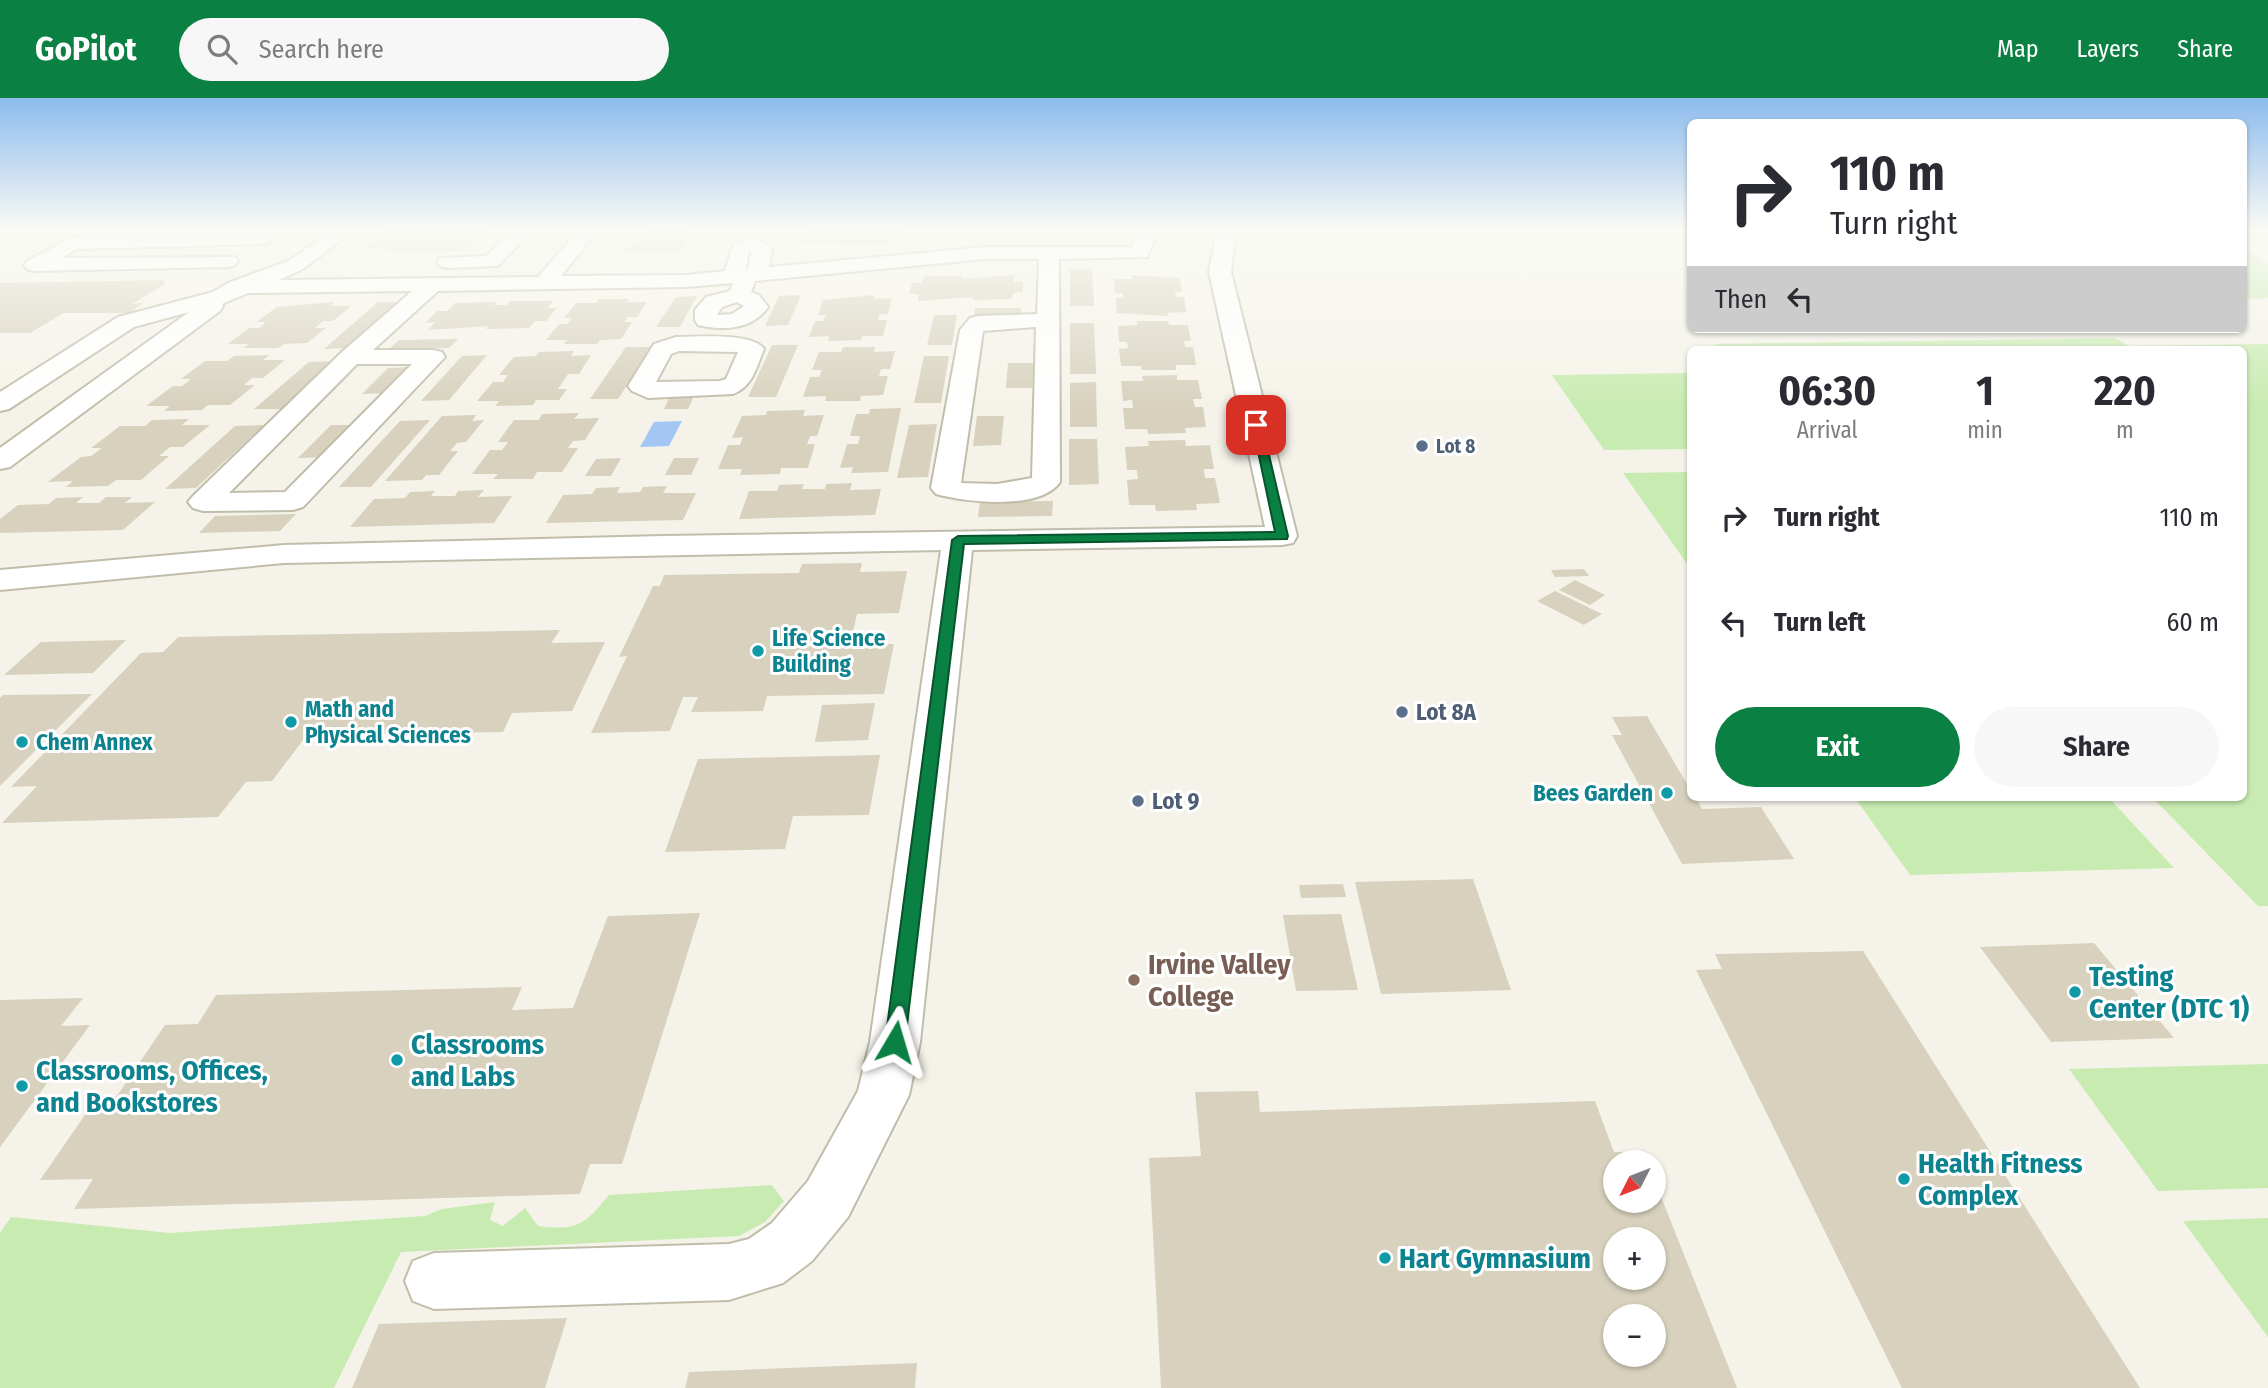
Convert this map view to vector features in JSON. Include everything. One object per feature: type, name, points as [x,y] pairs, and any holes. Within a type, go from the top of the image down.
[{"type":"street","points":[[0,403],[126,322],[234,290]]},
{"type":"street","points":[[0,461],[230,292],[250,290]]},
{"type":"street","points":[[351,357],[433,356],[293,501],[203,502],[351,357],[411,290]]},
{"type":"street","points":[[719,334],[706,320],[706,310],[731,290]]},
{"type":"street","points":[[1048,290],[1046,482],[1033,490],[962,493],[946,488],[972,330],[978,323],[1048,320]]},
{"type":"street","points":[[0,580],[284,554],[1282,536],[1224,290]]},
{"type":"street","points":[[434,1281],[729,1272],[763,1263],[792,1242],[828,1199],[883,1095],[895,1042],[958,540]]},
{"type":"green space","points":[[2247,290],[2268,290],[2268,298],[2247,299]]},
{"type":"green space","points":[[2115,338],[2129,346],[1716,346],[1714,344]]},
{"type":"green space","points":[[2268,344],[2268,906],[2258,906],[2156,801],[2247,801],[2247,346],[2129,346]]},
{"type":"green space","points":[[1687,373],[1687,449],[1604,450],[1552,375]]},
{"type":"green space","points":[[1687,472],[1687,564],[1623,473]]},
{"type":"green space","points":[[1857,801],[2112,801],[2174,868],[1910,875]]},
{"type":"green space","points":[[2268,1064],[2268,1188],[2158,1191],[2069,1069]]},
{"type":"green space","points":[[772,1185],[784,1201],[765,1222],[739,1236],[401,1252],[334,1388],[0,1388],[0,1233],[11,1217],[170,1233],[425,1216],[442,1209],[495,1202],[490,1220],[503,1226],[525,1208],[538,1226],[562,1227],[579,1224],[609,1195]]},
{"type":"green space","points":[[2268,1218],[2268,1337],[2183,1221]]},
{"type":"water","points":[[682,421],[669,446],[640,447],[654,422]]},
{"type":"building","points":[[0,290],[155,290],[132,304],[143,303],[129,313],[64,313],[30,333],[0,333]]},
{"type":"building","points":[[910,290],[1023,290],[1013,293],[1012,299],[973,300],[973,297],[918,301],[919,294],[909,294]]},
{"type":"building","points":[[1070,290],[1093,290],[1094,306],[1070,306]]},
{"type":"building","points":[[1115,290],[1182,290],[1175,292],[1176,297],[1184,297],[1186,312],[1167,313],[1168,316],[1117,313],[1116,298],[1123,298],[1123,293],[1115,293]]},
{"type":"building","points":[[801,295],[788,325],[765,326],[779,296]]},
{"type":"building","points":[[874,295],[874,299],[892,298],[888,314],[880,314],[878,320],[887,320],[883,336],[828,341],[829,336],[809,337],[815,321],[823,321],[826,315],[818,315],[823,300]]},
{"type":"building","points":[[697,296],[680,327],[656,327],[676,297]]},
{"type":"building","points":[[599,299],[647,302],[637,317],[628,317],[624,322],[632,322],[621,339],[600,340],[597,344],[564,344],[567,340],[546,340],[559,324],[567,324],[572,318],[564,318],[576,303],[596,303]]},
{"type":"building","points":[[510,301],[553,301],[547,308],[557,308],[546,321],[535,321],[529,328],[486,329],[489,326],[428,330],[435,322],[425,323],[437,311],[447,311],[455,303],[496,302],[494,305],[507,305]]},
{"type":"building","points":[[335,302],[330,306],[351,306],[333,321],[323,321],[315,328],[326,328],[307,343],[284,344],[278,348],[243,348],[249,344],[228,344],[249,328],[259,328],[266,322],[256,322],[277,307]]},
{"type":"building","points":[[378,302],[402,302],[350,348],[324,349]]},
{"type":"building","points":[[975,308],[1021,308],[1020,316],[974,317]]},
{"type":"building","points":[[934,315],[957,315],[952,345],[927,345]]},
{"type":"building","points":[[1137,321],[1168,321],[1169,325],[1188,325],[1191,341],[1184,341],[1185,347],[1193,347],[1196,365],[1176,365],[1176,370],[1142,370],[1141,366],[1121,366],[1119,349],[1128,348],[1127,342],[1119,342],[1118,326],[1137,325]]},
{"type":"building","points":[[1070,323],[1094,323],[1096,374],[1070,374]]},
{"type":"building","points":[[458,339],[449,348],[389,349],[399,340]]},
{"type":"building","points":[[772,345],[798,345],[776,397],[748,397]]},
{"type":"building","points":[[626,347],[652,347],[618,399],[590,399]]},
{"type":"building","points":[[843,347],[875,347],[874,352],[895,351],[890,369],[881,369],[879,376],[888,376],[883,395],[861,396],[860,401],[825,401],[826,396],[803,397],[810,377],[819,377],[822,370],[812,370],[819,352],[841,352]]},
{"type":"building","points":[[574,351],[571,356],[591,355],[579,374],[568,374],[558,389],[567,389],[559,400],[536,400],[533,405],[495,406],[499,401],[477,401],[493,382],[503,382],[508,375],[499,375],[514,357],[536,356],[539,352]]},
{"type":"building","points":[[269,355],[263,360],[285,360],[263,378],[252,378],[244,385],[255,385],[230,405],[208,405],[202,410],[164,411],[170,406],[146,406],[173,386],[182,386],[191,379],[181,379],[205,361],[227,361],[234,356]]},
{"type":"building","points":[[487,355],[449,400],[421,401],[462,356]]},
{"type":"building","points":[[924,356],[949,356],[941,403],[914,403]]},
{"type":"building","points":[[336,361],[283,409],[254,409],[309,362]]},
{"type":"building","points":[[1008,363],[1034,363],[1032,388],[1006,388]]},
{"type":"building","points":[[415,367],[391,393],[362,394],[388,368]]},
{"type":"building","points":[[1177,375],[1177,380],[1198,380],[1202,399],[1193,399],[1195,407],[1203,407],[1206,427],[1185,428],[1186,433],[1148,434],[1147,429],[1125,429],[1123,408],[1133,408],[1132,400],[1123,401],[1121,381],[1143,381],[1142,376]]},
{"type":"building","points":[[1096,382],[1097,427],[1070,427],[1070,383]]},
{"type":"building","points":[[669,398],[693,398],[688,409],[664,409]]},
{"type":"building","points":[[901,408],[888,472],[851,473],[853,467],[840,468],[847,444],[858,444],[860,436],[850,436],[856,414],[869,414],[870,409]]},
{"type":"building","points":[[805,410],[803,416],[824,415],[817,436],[810,436],[807,444],[815,444],[808,468],[781,468],[780,474],[740,475],[742,469],[718,469],[728,445],[740,445],[743,437],[732,438],[742,416],[766,415],[767,411]]},
{"type":"building","points":[[579,413],[574,419],[599,418],[585,440],[573,441],[568,448],[578,448],[562,472],[537,472],[533,479],[493,479],[498,474],[472,474],[490,450],[502,450],[508,442],[498,442],[514,420],[539,420],[542,414]]},
{"type":"building","points":[[476,415],[472,421],[484,420],[466,442],[457,443],[450,451],[458,451],[439,475],[426,475],[422,480],[385,481],[442,416]]},
{"type":"building","points":[[977,416],[1004,416],[1001,445],[973,446]]},
{"type":"building","points":[[189,419],[182,425],[210,425],[183,447],[170,447],[159,456],[169,456],[141,480],[116,480],[108,486],[66,487],[73,481],[48,482],[81,457],[91,456],[102,448],[91,448],[120,426],[145,426],[152,420]]},
{"type":"building","points":[[430,420],[371,487],[339,487],[400,421]]},
{"type":"building","points":[[937,424],[928,477],[897,478],[909,425]]},
{"type":"building","points":[[264,425],[196,488],[165,489],[235,426]]},
{"type":"building","points":[[331,425],[359,425],[328,457],[298,458]]},
{"type":"building","points":[[1069,439],[1097,439],[1099,484],[1069,485]]},
{"type":"building","points":[[1185,440],[1186,446],[1210,445],[1214,469],[1204,469],[1205,478],[1215,478],[1220,503],[1196,504],[1197,510],[1156,511],[1155,505],[1129,505],[1127,480],[1138,479],[1137,470],[1127,470],[1125,447],[1149,446],[1148,441]]},
{"type":"building","points":[[621,458],[611,476],[585,476],[596,459]]},
{"type":"building","points":[[674,458],[699,458],[691,475],[665,475]]},
{"type":"building","points":[[852,483],[850,490],[881,489],[875,515],[739,519],[749,491],[777,491],[779,485],[804,484],[802,489],[825,489],[826,484]]},
{"type":"building","points":[[667,486],[663,493],[696,493],[683,520],[546,523],[563,495],[592,494],[596,488],[620,487],[617,493],[640,492],[643,487]]},
{"type":"building","points":[[484,490],[478,497],[512,496],[494,523],[350,527],[374,499],[405,498],[410,492],[435,491],[431,496],[455,496],[458,491]]},
{"type":"building","points":[[83,497],[76,503],[99,503],[106,497],[132,497],[125,503],[155,502],[123,530],[0,533],[0,519],[18,505],[49,504],[56,498]]},
{"type":"building","points":[[1053,501],[1052,516],[978,517],[980,502]]},
{"type":"building","points":[[296,514],[280,531],[199,533],[215,516]]},
{"type":"building","name":"Life Science Building","points":[[862,563],[860,572],[907,571],[899,613],[857,614],[850,645],[894,644],[884,694],[767,696],[763,711],[691,712],[698,697],[683,697],[670,731],[591,733],[627,656],[619,657],[653,586],[660,586],[664,575],[799,573],[802,564]]},
{"type":"building","points":[[1584,569],[1589,576],[1555,577],[1551,570]]},
{"type":"building","points":[[1575,580],[1605,595],[1590,605],[1559,590]]},
{"type":"building","points":[[1555,591],[1602,614],[1584,625],[1537,601]]},
{"type":"building","name":"Math and Physical Sciences","points":[[560,630],[551,643],[605,642],[572,711],[512,713],[503,732],[307,735],[272,781],[246,782],[218,817],[2,823],[37,786],[11,787],[141,653],[163,652],[178,637]]},
{"type":"building","points":[[126,640],[93,673],[4,675],[41,642]]},
{"type":"building","name":"Chem Annex","points":[[92,694],[0,786],[0,698],[3,695]]},
{"type":"building","points":[[875,703],[868,740],[815,742],[822,705]]},
{"type":"building","name":"Bees Garden","points":[[1647,716],[1687,784],[1687,801],[1698,801],[1702,809],[1761,807],[1794,859],[1682,864],[1612,735],[1622,735],[1612,717]]},
{"type":"building","points":[[880,755],[869,815],[793,816],[785,849],[665,852],[698,759]]},
{"type":"building","points":[[1473,879],[1511,990],[1381,994],[1355,882]]},
{"type":"building","points":[[1343,884],[1346,897],[1301,898],[1299,885]]},
{"type":"building","name":"Classrooms and Labs","points":[[700,913],[622,1164],[590,1164],[580,1194],[74,1209],[93,1179],[40,1180],[98,1096],[117,1096],[165,1025],[198,1024],[216,995],[522,987],[512,1010],[573,1008],[608,916]]},
{"type":"building","points":[[1341,914],[1358,990],[1296,991],[1283,915]]},
{"type":"building","name":"Testing Center (DTC 1)","points":[[2094,943],[2174,1038],[2051,1042],[1980,947]]},
{"type":"building","name":"Health Fitness Complex","points":[[1863,951],[2140,1388],[1902,1388],[1696,970],[1722,969],[1715,954]]},
{"type":"building","name":"Classrooms, Offices, and Bookstores","points":[[83,998],[61,1026],[90,1025],[0,1147],[0,1000]]},
{"type":"building","name":"Hart Gymnasium","points":[[1258,1091],[1260,1112],[1595,1101],[1613,1150],[1603,1150],[1603,1213],[1666,1213],[1666,1209],[1737,1388],[1161,1388],[1149,1158],[1201,1156],[1195,1092]]},
{"type":"building","points":[[567,1318],[545,1388],[352,1388],[379,1324]]},
{"type":"building","points":[[917,1363],[915,1388],[685,1388],[689,1372]]},
{"type":"place","name":"Lot 8","points":[[1422,446]]},
{"type":"place","name":"Life Science Building","points":[[758,651]]},
{"type":"place","name":"Lot 8A","points":[[1402,712]]},
{"type":"place","name":"Math and Physical Sciences","points":[[291,722]]},
{"type":"place","name":"Chem Annex","points":[[22,742]]},
{"type":"place","name":"Bees Garden","points":[[1667,793]]},
{"type":"place","name":"Lot 9","points":[[1138,801]]},
{"type":"place","name":"Irvine Valley College","points":[[1134,980]]},
{"type":"place","name":"Testing Center (DTC 1)","points":[[2075,992]]},
{"type":"place","name":"Classrooms and Labs","points":[[397,1060]]},
{"type":"place","name":"Classrooms, Offices, and Bookstores","points":[[22,1086]]},
{"type":"place","name":"Health Fitness Complex","points":[[1904,1179]]},
{"type":"place","name":"Hart Gymnasium","points":[[1385,1258]]},
{"type":"route","points":[[895,1042],[958,540],[1282,536],[1256,425]]}]
